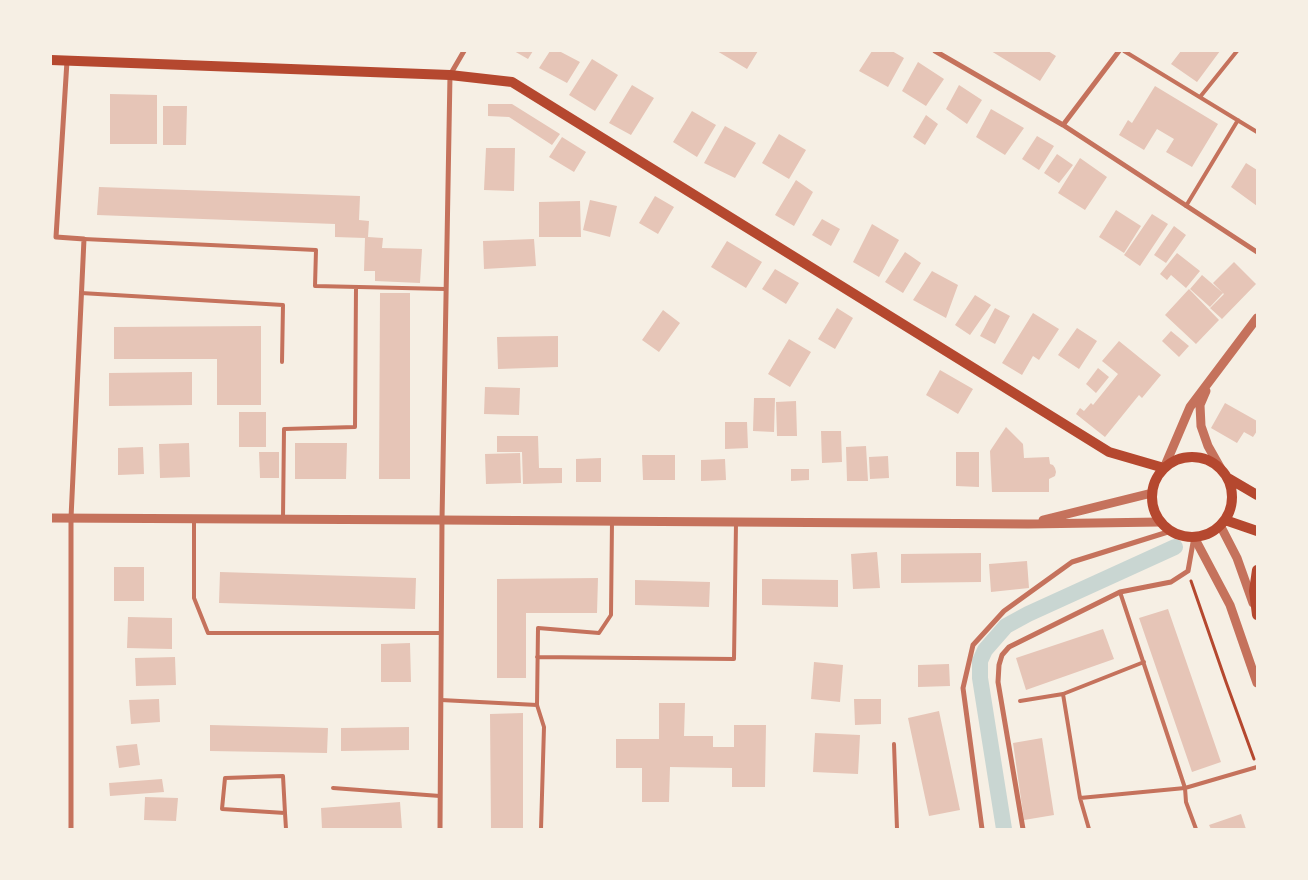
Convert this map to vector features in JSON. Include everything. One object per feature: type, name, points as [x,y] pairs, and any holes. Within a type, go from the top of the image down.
[{"type":"main road","points":[[51,60],[450,76],[512,82],[1109,452],[1164,468]]},
{"type":"main road","points":[[1228,478],[1232,500],[1230,510],[1223,523],[1213,532],[1204,536],[1182,536],[1170,531],[1160,522],[1152,503],[1154,484],[1164,468],[1175,461],[1187,457],[1200,458],[1211,462],[1228,478],[1257,495]]},
{"type":"main road","points":[[1223,523],[1257,531]]},
{"type":"main road","points":[[1257,570],[1254,591],[1257,615]]},
{"type":"street","points":[[440,829],[442,520],[450,76],[464,51]]},
{"type":"street","points":[[935,51],[1063,125],[1257,252]]},
{"type":"street","points":[[1063,125],[1119,51]]},
{"type":"street","points":[[67,61],[56,237],[84,239],[71,518],[71,829]]},
{"type":"street","points":[[1164,468],[1190,407],[1257,318]]},
{"type":"street","points":[[1212,376],[1200,405],[1200,426],[1221,470]]},
{"type":"street","points":[[1028,524],[1152,493]]},
{"type":"street","points":[[51,518],[1028,524],[1160,522]]},
{"type":"street","points":[[1223,523],[1257,615]]},
{"type":"street","points":[[982,829],[963,688],[973,645],[1004,611],[1072,562],[1170,531]]},
{"type":"street","points":[[1023,829],[998,682],[998,665],[1002,655],[1009,648],[1120,592],[1171,582],[1188,570],[1194,537]]},
{"type":"street","points":[[1194,537],[1230,605],[1257,683]]},
{"type":"lane","points":[[1124,51],[1257,132]]},
{"type":"lane","points":[[1200,97],[1237,51]]},
{"type":"lane","points":[[1186,206],[1238,120]]},
{"type":"lane","points":[[84,239],[316,250],[315,286],[446,289]]},
{"type":"lane","points":[[283,519],[284,430],[355,427],[356,287]]},
{"type":"lane","points":[[81,294],[283,305],[282,362]]},
{"type":"lane","points":[[194,519],[194,598],[208,634],[441,633]]},
{"type":"lane","points":[[541,829],[544,727],[537,705],[538,628],[599,633],[611,615],[612,521]]},
{"type":"lane","points":[[537,657],[734,660],[736,522]]},
{"type":"lane","points":[[1120,592],[1185,788],[1186,802],[1196,829]]},
{"type":"lane","points":[[1020,701],[1063,694],[1144,662]]},
{"type":"lane","points":[[1063,694],[1080,798],[1088,829]]},
{"type":"lane","points":[[441,700],[537,705]]},
{"type":"lane","points":[[894,744],[897,829]]},
{"type":"lane","points":[[1080,798],[1185,788],[1257,766]]},
{"type":"lane","points":[[285,813],[222,809],[225,778],[283,776],[286,829]]},
{"type":"lane","points":[[333,788],[440,796]]},
{"type":"path","points":[[1188,570],[1257,766]]},
{"type":"building","points":[[514,51],[533,51],[528,59]]},
{"type":"building","points":[[550,51],[559,51],[580,62],[567,83],[539,68]]},
{"type":"building","points":[[717,51],[758,51],[747,69]]},
{"type":"building","points":[[872,51],[892,51],[904,58],[888,87],[859,71]]},
{"type":"building","points":[[991,51],[1048,51],[1056,56],[1040,81]]},
{"type":"building","points":[[1181,51],[1220,51],[1197,82],[1171,64]]},
{"type":"building","points":[[592,59],[618,75],[595,111],[569,95]]},
{"type":"building","points":[[918,62],[944,79],[926,106],[902,91]]},
{"type":"building","points":[[632,85],[654,98],[631,135],[609,123]]},
{"type":"building","points":[[959,85],[982,100],[967,124],[946,109]]},
{"type":"building","points":[[1155,86],[1218,124],[1192,167],[1166,152],[1174,139],[1157,129],[1144,150],[1119,135],[1128,120],[1132,123]]},
{"type":"building","points":[[110,94],[157,95],[157,144],[110,144]]},
{"type":"building","points":[[488,104],[512,104],[560,134],[552,145],[509,117],[488,116]]},
{"type":"building","points":[[163,106],[187,106],[186,145],[163,145]]},
{"type":"building","points":[[991,109],[1024,128],[1005,155],[976,137]]},
{"type":"building","points":[[692,111],[716,125],[697,157],[673,142]]},
{"type":"building","points":[[926,115],[938,124],[925,145],[913,137]]},
{"type":"building","points":[[725,126],[756,143],[735,178],[704,163]]},
{"type":"building","points":[[779,134],[806,150],[789,179],[762,163]]},
{"type":"building","points":[[1037,136],[1054,146],[1039,170],[1022,159]]},
{"type":"building","points":[[562,137],[586,152],[574,172],[549,157]]},
{"type":"building","points":[[486,148],[515,148],[514,191],[484,190]]},
{"type":"building","points":[[1057,154],[1073,165],[1059,183],[1044,173]]},
{"type":"building","points":[[1080,158],[1107,177],[1085,210],[1058,193]]},
{"type":"building","points":[[1246,163],[1257,170],[1257,206],[1231,187]]},
{"type":"building","points":[[796,180],[813,192],[794,226],[775,215]]},
{"type":"building","points":[[99,187],[360,196],[359,220],[369,221],[368,237],[383,238],[382,248],[422,249],[420,283],[375,281],[375,271],[364,271],[365,238],[335,237],[335,224],[97,215]]},
{"type":"building","points":[[655,196],[674,207],[658,234],[639,223]]},
{"type":"building","points":[[590,200],[617,206],[610,237],[583,230]]},
{"type":"building","points":[[580,201],[581,237],[539,237],[539,202]]},
{"type":"building","points":[[1116,210],[1141,226],[1124,253],[1099,237]]},
{"type":"building","points":[[1152,214],[1168,224],[1140,266],[1124,255]]},
{"type":"building","points":[[822,219],[840,229],[831,246],[812,235]]},
{"type":"building","points":[[872,224],[899,240],[879,277],[853,262]]},
{"type":"building","points":[[1174,226],[1186,235],[1166,263],[1154,255]]},
{"type":"building","points":[[534,239],[536,266],[484,269],[483,241]]},
{"type":"building","points":[[727,241],[762,262],[746,288],[711,267]]},
{"type":"building","points":[[905,252],[921,263],[903,293],[885,282]]},
{"type":"building","points":[[1177,253],[1200,271],[1186,288],[1171,275],[1167,280],[1160,274]]},
{"type":"building","points":[[1234,262],[1256,284],[1222,319],[1210,308],[1224,294],[1213,283]]},
{"type":"building","points":[[775,269],[799,283],[786,304],[762,289]]},
{"type":"building","points":[[932,271],[958,285],[946,318],[913,300]]},
{"type":"building","points":[[1202,275],[1223,293],[1210,307],[1190,289]]},
{"type":"building","points":[[1189,289],[1219,320],[1196,344],[1165,315]]},
{"type":"building","points":[[380,293],[410,293],[410,479],[379,479]]},
{"type":"building","points":[[975,295],[991,305],[970,335],[955,325]]},
{"type":"building","points":[[837,308],[853,318],[835,349],[818,339]]},
{"type":"building","points":[[995,308],[1010,316],[995,344],[980,336]]},
{"type":"building","points":[[663,310],[680,323],[659,352],[642,340]]},
{"type":"building","points":[[1033,313],[1059,329],[1039,360],[1033,356],[1022,375],[1002,363]]},
{"type":"building","points":[[261,326],[261,405],[217,405],[217,359],[114,359],[114,327]]},
{"type":"building","points":[[1077,328],[1097,341],[1079,369],[1058,355]]},
{"type":"building","points":[[1171,331],[1189,346],[1179,357],[1162,341]]},
{"type":"building","points":[[558,336],[558,367],[498,369],[497,337]]},
{"type":"building","points":[[789,339],[811,352],[790,387],[768,374]]},
{"type":"building","points":[[1119,341],[1161,375],[1142,398],[1139,395],[1105,437],[1076,414],[1080,408],[1084,411],[1091,403],[1093,405],[1118,374],[1102,361]]},
{"type":"building","points":[[1098,368],[1109,377],[1096,393],[1086,384]]},
{"type":"building","points":[[940,370],[973,389],[958,414],[926,395]]},
{"type":"building","points":[[192,372],[192,405],[109,406],[109,373]]},
{"type":"building","points":[[485,387],[520,388],[519,415],[484,414]]},
{"type":"building","points":[[754,398],[775,398],[774,432],[753,431]]},
{"type":"building","points":[[796,401],[797,436],[777,436],[776,402]]},
{"type":"building","points":[[1225,403],[1257,421],[1257,431],[1253,437],[1244,432],[1237,443],[1211,428]]},
{"type":"building","points":[[239,412],[266,412],[266,447],[239,447]]},
{"type":"building","points":[[725,422],[747,422],[748,448],[725,449]]},
{"type":"building","points":[[1006,427],[1023,444],[1024,458],[1049,457],[1050,464],[1053,465],[1056,472],[1055,476],[1049,479],[1049,492],[992,492],[990,451]]},
{"type":"building","points":[[821,431],[841,431],[842,462],[822,463]]},
{"type":"building","points":[[497,436],[538,436],[539,468],[562,468],[562,483],[523,484],[522,452],[497,452]]},
{"type":"building","points":[[189,443],[190,477],[160,478],[159,444]]},
{"type":"building","points":[[295,443],[347,443],[346,479],[295,479]]},
{"type":"building","points":[[866,446],[868,481],[847,481],[846,447]]},
{"type":"building","points":[[143,447],[144,474],[118,475],[118,448]]},
{"type":"building","points":[[259,452],[279,452],[279,478],[260,478]]},
{"type":"building","points":[[956,452],[979,452],[979,487],[956,486]]},
{"type":"building","points":[[520,453],[521,483],[486,484],[485,454]]},
{"type":"building","points":[[642,455],[675,455],[675,480],[643,480]]},
{"type":"building","points":[[888,456],[889,478],[870,479],[869,457]]},
{"type":"building","points":[[601,458],[601,482],[576,482],[576,459]]},
{"type":"building","points":[[725,459],[726,480],[701,481],[701,460]]},
{"type":"building","points":[[791,469],[809,469],[809,480],[791,481]]},
{"type":"building","points":[[877,552],[880,588],[853,589],[851,554]]},
{"type":"building","points":[[981,553],[981,582],[901,583],[901,554]]},
{"type":"building","points":[[1027,561],[1029,588],[991,592],[989,564]]},
{"type":"building","points":[[114,567],[144,567],[144,601],[114,601]]},
{"type":"building","points":[[220,572],[416,578],[415,609],[219,603]]},
{"type":"building","points":[[598,578],[597,613],[526,613],[526,678],[497,678],[497,579]]},
{"type":"building","points":[[762,579],[838,580],[838,607],[762,605]]},
{"type":"building","points":[[635,580],[710,582],[709,607],[635,605]]},
{"type":"building","points":[[1168,609],[1221,762],[1192,772],[1139,618]]},
{"type":"building","points":[[128,617],[172,618],[172,649],[127,648]]},
{"type":"building","points":[[1103,629],[1114,659],[1026,690],[1016,658]]},
{"type":"building","points":[[410,643],[411,682],[381,682],[381,644]]},
{"type":"building","points":[[175,657],[176,685],[136,686],[135,658]]},
{"type":"building","points":[[814,662],[843,665],[840,702],[811,699]]},
{"type":"building","points":[[949,664],[950,686],[918,687],[918,665]]},
{"type":"building","points":[[159,699],[160,722],[131,724],[129,700]]},
{"type":"building","points":[[854,699],[881,699],[881,724],[855,725]]},
{"type":"building","points":[[659,703],[685,703],[684,736],[713,736],[713,747],[734,747],[734,725],[766,725],[765,787],[732,787],[732,768],[670,767],[669,802],[642,802],[642,768],[616,768],[616,739],[659,739]]},
{"type":"building","points":[[939,711],[960,810],[929,816],[908,718]]},
{"type":"building","points":[[523,713],[523,829],[491,829],[490,714]]},
{"type":"building","points":[[210,725],[328,728],[327,753],[210,751]]},
{"type":"building","points":[[409,727],[409,750],[341,751],[341,728]]},
{"type":"building","points":[[815,733],[860,735],[858,774],[813,772]]},
{"type":"building","points":[[1042,738],[1054,815],[1024,820],[1013,743]]},
{"type":"building","points":[[137,744],[140,765],[119,768],[116,746]]},
{"type":"building","points":[[162,779],[164,792],[110,796],[109,783]]},
{"type":"building","points":[[145,797],[178,798],[176,821],[144,820]]},
{"type":"building","points":[[400,802],[402,829],[322,829],[321,808]]},
{"type":"building","points":[[1241,814],[1246,829],[1211,829],[1209,825]]},
{"type":"waterway","points":[[1004,829],[980,678],[980,661],[985,650],[1006,626],[1028,614],[1175,547]]}]
